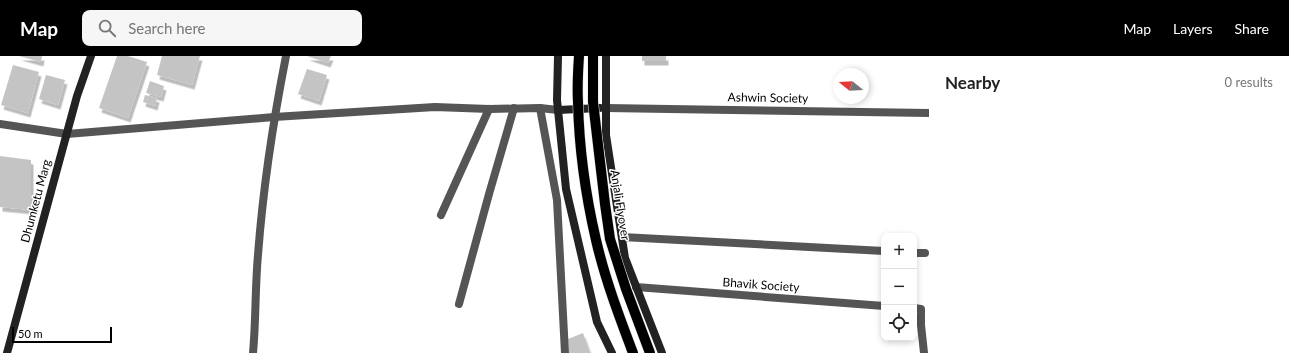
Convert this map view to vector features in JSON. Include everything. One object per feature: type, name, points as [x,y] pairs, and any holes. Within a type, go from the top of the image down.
[{"type":"main road","points":[[579,56],[578,101],[589,205],[596,241],[611,294],[633,353]]},
{"type":"main road","name":"Anjali Flyover","points":[[593,56],[594,109],[610,239],[626,289],[650,353]]},
{"type":"street","name":"Dhumketu Marg","points":[[7,353],[77,96],[90,56]]},
{"type":"street","points":[[253,353],[258,256],[274,117],[286,56]]},
{"type":"street","points":[[558,56],[557,100],[566,189],[598,322],[612,353]]},
{"type":"street","points":[[606,56],[606,135],[625,258],[662,353]]},
{"type":"street","points":[[0,124],[67,134],[274,117],[435,108],[540,108],[558,110],[606,108]]},
{"type":"street","points":[[459,304],[514,108]]},
{"type":"street","points":[[540,108],[557,200],[565,353]]},
{"type":"street","name":"Ashwin Society","points":[[606,108],[929,113]]},
{"type":"street","points":[[441,215],[489,109]]},
{"type":"street","points":[[622,238],[881,251]]},
{"type":"street","points":[[917,252],[925,253]]},
{"type":"street","name":"Bhavik Society","points":[[636,287],[881,306]]},
{"type":"street","points":[[918,309],[924,353]]},
{"type":"building","points":[[19,56],[42,56],[41,62]]},
{"type":"building","points":[[117,56],[128,56],[147,62],[128,118],[99,108]]},
{"type":"building","points":[[162,56],[200,56],[192,85],[157,75]]},
{"type":"building","points":[[307,56],[331,56],[328,63]]},
{"type":"building","points":[[642,56],[666,56],[666,61],[642,61]]},
{"type":"building","points":[[13,65],[39,72],[28,113],[1,105]]},
{"type":"building","points":[[307,69],[327,75],[319,101],[298,94]]},
{"type":"building","points":[[46,75],[65,80],[58,105],[39,99]]},
{"type":"building","points":[[150,81],[164,86],[161,97],[146,93]]},
{"type":"building","points":[[145,95],[157,98],[155,106],[143,102]]},
{"type":"building","points":[[0,156],[31,160],[31,210],[0,207]]},
{"type":"building","points":[[583,333],[590,353],[569,353],[568,339]]}]
